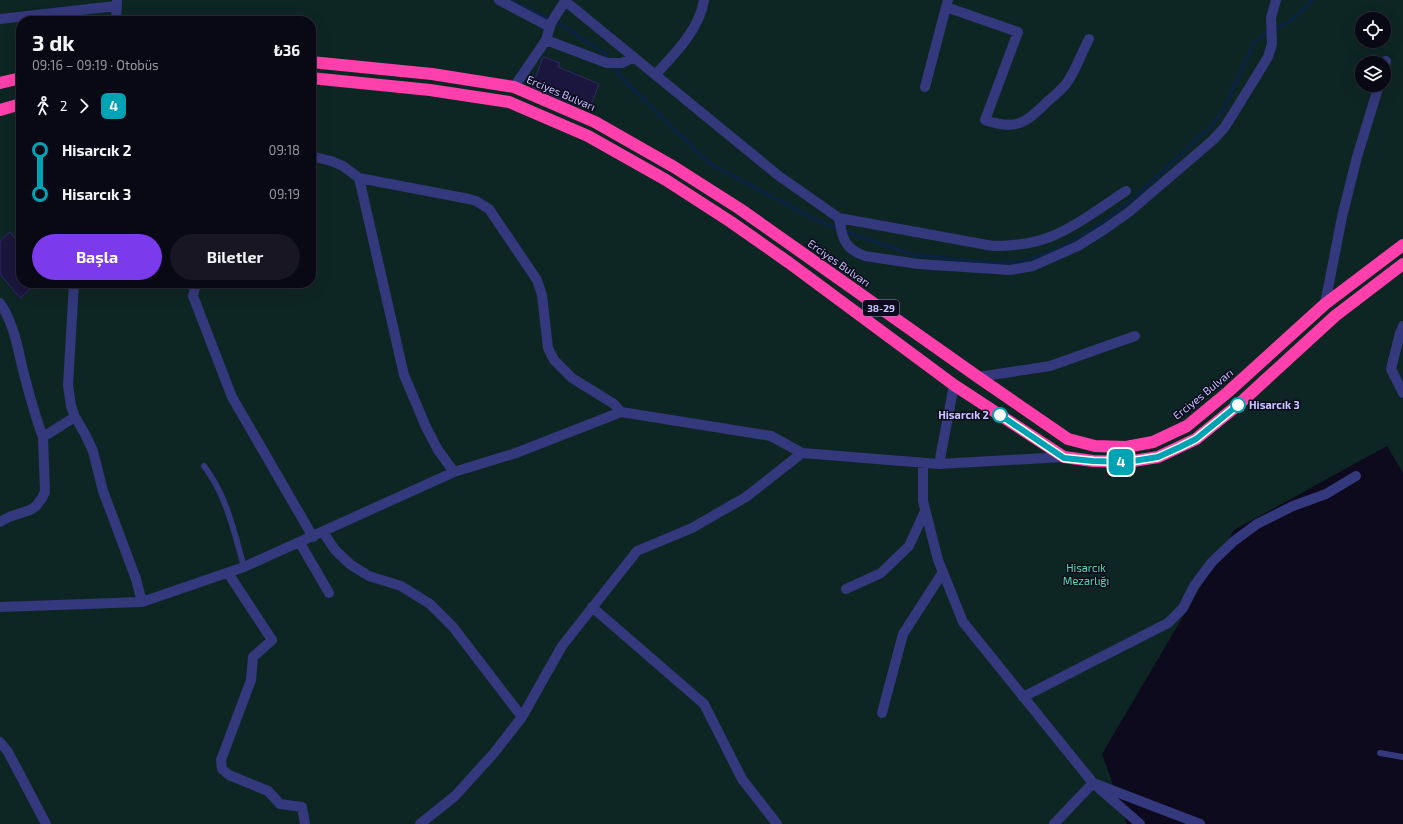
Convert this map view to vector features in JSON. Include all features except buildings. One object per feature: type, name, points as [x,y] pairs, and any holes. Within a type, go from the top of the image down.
[{"type":"highway","name":"Erciyes Bulvarı","points":[[316,62],[432,74],[514,87],[595,122],[674,167],[778,236],[1068,439],[1095,446],[1126,447],[1153,442],[1187,426],[1228,392],[1325,304],[1403,245]]},
{"type":"highway","name":"38-29","points":[[316,79],[430,90],[510,102],[588,136],[666,180],[731,222],[788,262],[954,385],[1064,458],[1127,462],[1158,457],[1196,439],[1239,404],[1335,316],[1403,264]]},
{"type":"highway","points":[[0,83],[16,81]]},
{"type":"highway","points":[[0,110],[16,105]]},
{"type":"street","points":[[499,0],[551,25]]},
{"type":"street","points":[[514,87],[546,40],[551,25],[565,0],[779,176],[840,221],[993,246],[1012,246],[1031,243],[1067,230],[1126,191]]},
{"type":"street","points":[[656,74],[677,53],[698,19],[704,0]]},
{"type":"street","points":[[840,221],[842,235],[845,242],[857,254],[918,264],[1010,270],[1033,266],[1073,249],[1129,212],[1213,140],[1224,128],[1268,57],[1273,35],[1271,18],[1276,0]]},
{"type":"street","points":[[22,16],[117,3],[116,16]]},
{"type":"street","points":[[925,87],[947,4],[1018,32],[985,120],[996,124],[1014,124],[1031,118],[1066,83],[1088,39]]},
{"type":"street","points":[[0,19],[16,17]]},
{"type":"street","points":[[546,40],[607,63],[618,64],[634,57]]},
{"type":"street","points":[[1325,304],[1342,217],[1355,165],[1377,92]]},
{"type":"street","points":[[316,157],[331,160],[343,166],[359,178],[469,198],[489,209],[537,280],[542,295],[548,348],[554,360],[572,378],[614,404],[621,412]]},
{"type":"street","points":[[359,178],[404,375],[426,428],[438,450],[454,472]]},
{"type":"street","points":[[74,288],[68,385],[71,406],[75,417],[93,451],[103,491],[136,579],[142,602]]},
{"type":"street","points":[[195,288],[193,296],[232,397],[313,537]]},
{"type":"street","points":[[0,303],[8,316],[14,333],[34,411],[43,437],[44,492],[42,498],[36,506],[30,510],[9,517],[0,522]]},
{"type":"street","points":[[1403,326],[1391,369],[1403,393]]},
{"type":"street","points":[[978,377],[1050,366],[1135,336]]},
{"type":"street","points":[[939,464],[954,385]]},
{"type":"street","points":[[0,607],[142,602],[244,567],[454,472],[516,453],[621,412],[771,436],[802,453],[939,464],[1064,458]]},
{"type":"street","points":[[43,437],[75,417]]},
{"type":"street","points":[[420,824],[455,796],[494,752],[522,717],[562,646],[637,551],[692,528],[746,497],[802,453]]},
{"type":"street","points":[[923,463],[923,502],[925,511],[938,560],[963,622],[1093,783],[1140,824]]},
{"type":"street","points":[[1023,696],[1168,623],[1183,608],[1194,586],[1212,562],[1234,541],[1257,524],[1293,506],[1326,494],[1356,476]]},
{"type":"street","points":[[846,589],[881,573],[908,546],[925,511]]},
{"type":"street","points":[[323,532],[335,550],[351,565],[369,576],[401,586],[430,604],[453,627],[522,717]]},
{"type":"street","points":[[300,542],[329,594]]},
{"type":"street","points":[[882,713],[902,634],[943,572]]},
{"type":"street","points":[[228,573],[272,640],[252,657],[251,680],[221,760],[222,769],[229,775],[268,791],[280,804],[302,807],[305,824]]},
{"type":"street","points":[[592,607],[704,704],[742,779],[777,824]]},
{"type":"street","points":[[0,742],[8,752],[46,824]]},
{"type":"street","points":[[1054,824],[1093,783]]},
{"type":"street","points":[[1093,783],[1200,824]]},
{"type":"lane","points":[[204,466],[223,498],[244,567]]},
{"type":"lane","points":[[1380,753],[1403,757]]},
{"type":"green space","name":"Hisarcık Mezarlığı","points":[[0,0],[1403,0],[1403,473],[1387,446],[1234,530],[1102,754],[1127,824],[0,824]]},
{"type":"waterway","points":[[510,0],[558,23],[606,54],[621,77],[710,164],[818,221],[864,238],[914,255],[995,263],[1023,261],[1053,251],[1100,224],[1133,199],[1214,123],[1225,106],[1254,43],[1265,33],[1285,24],[1296,16],[1313,0]]},
{"type":"bus line","name":"4","points":[[1000,415],[1064,458],[1127,462],[1158,457],[1196,439],[1238,405]]},
{"type":"place","name":"Hisarcık 3","points":[[1238,405]]},
{"type":"place","name":"Hisarcık 2","points":[[1000,415]]}]
